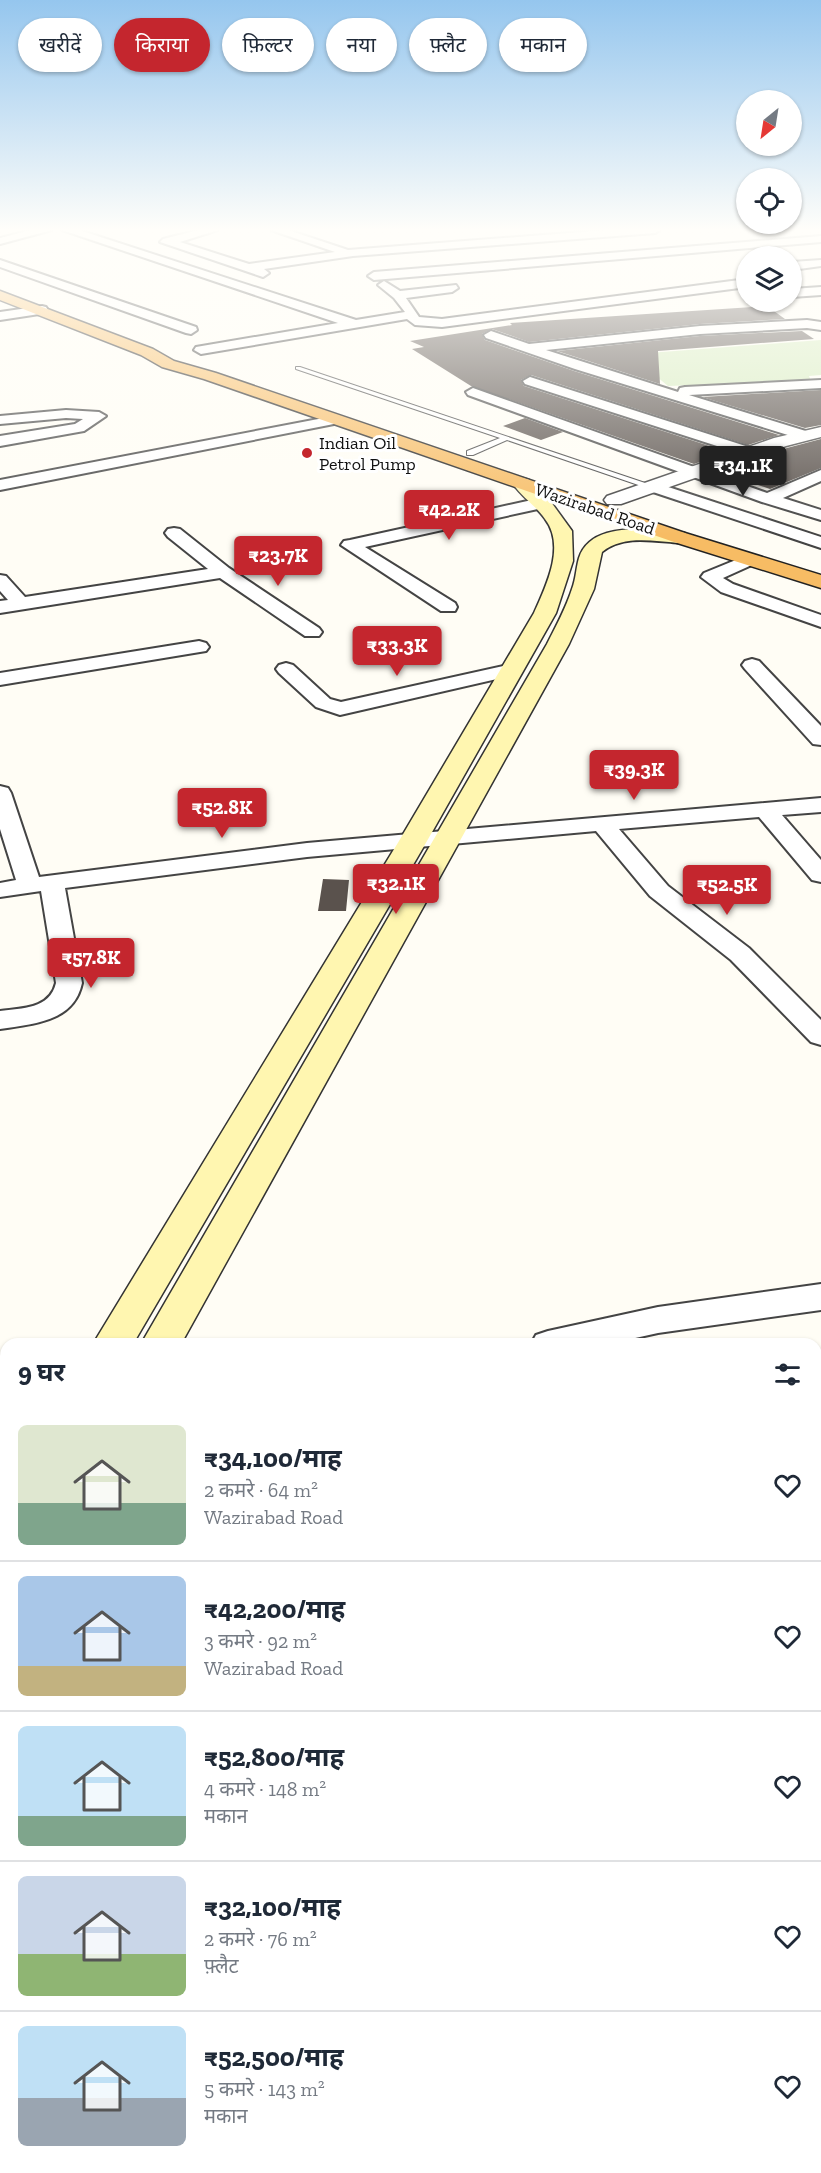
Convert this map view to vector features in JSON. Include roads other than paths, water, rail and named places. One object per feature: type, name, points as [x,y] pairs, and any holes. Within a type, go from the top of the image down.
[{"type":"highway","name":"Wazirabad Road","points":[[96,331],[147,352],[168,364],[334,420],[532,494],[821,582]]},
{"type":"highway","points":[[139,331],[162,340]]},
{"type":"highway","name":"Wazirabad Road","points":[[186,338],[201,350],[258,378],[351,414],[821,568]]},
{"type":"highway","points":[[197,372],[189,366],[194,360],[234,365]]},
{"type":"main road","points":[[117,1338],[414,841],[552,598],[564,550],[562,532],[532,494]]},
{"type":"main road","points":[[164,1338],[548,662],[582,592],[594,547],[612,538],[627,536],[678,537]]},
{"type":"main road","points":[[284,1058],[318,1065]]},
{"type":"street","points":[[170,331],[186,338]]},
{"type":"street","points":[[201,350],[312,331]]},
{"type":"street","points":[[528,348],[687,331]]},
{"type":"street","points":[[491,335],[665,392],[813,434]]},
{"type":"street","points":[[530,381],[753,453]]},
{"type":"street","points":[[665,392],[821,384]]},
{"type":"street","points":[[473,392],[768,499],[821,515]]},
{"type":"street","points":[[0,420],[66,414],[99,416],[83,432],[0,441]]},
{"type":"street","points":[[0,485],[108,458],[334,420]]},
{"type":"street","points":[[614,500],[813,434]]},
{"type":"street","points":[[768,499],[821,475]]},
{"type":"street","points":[[653,487],[821,543]]},
{"type":"street","points":[[448,607],[350,545],[532,494]]},
{"type":"street","points":[[174,533],[223,572],[312,632]]},
{"type":"street","points":[[748,560],[710,577],[727,588],[821,621]]},
{"type":"street","points":[[0,607],[223,572]]},
{"type":"street","points":[[0,580],[21,604]]},
{"type":"street","points":[[0,679],[199,647]]},
{"type":"street","points":[[752,664],[821,739]]},
{"type":"street","points":[[286,669],[323,703],[340,709],[512,670]]},
{"type":"street","points":[[0,793],[41,884],[69,983],[69,995],[59,1005],[39,1013],[0,1020]]},
{"type":"street","points":[[0,890],[120,871],[414,841],[821,805]]},
{"type":"street","points":[[765,810],[821,875]]},
{"type":"street","points":[[602,824],[659,891],[740,954],[821,1036]]},
{"type":"street","points":[[576,1338],[658,1320],[821,1296]]},
{"type":"lane","points":[[298,368],[653,487]]},
{"type":"lane","points":[[470,453],[507,438]]},
{"type":"place","name":"Indian Oil Petrol Pump","points":[[307,453]]}]
